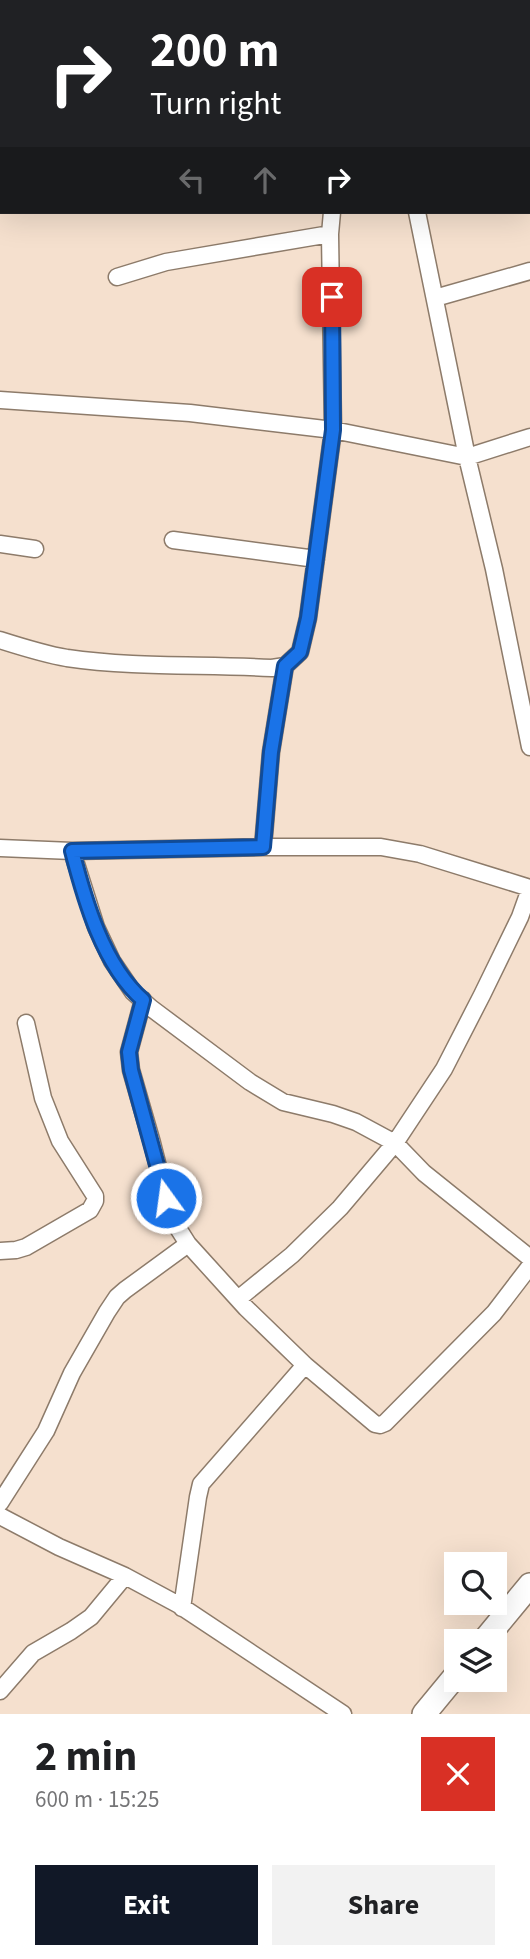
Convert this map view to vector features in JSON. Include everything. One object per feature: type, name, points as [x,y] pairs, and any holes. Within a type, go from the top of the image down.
[{"type":"main road","points":[[494,1629],[530,1585]]},
{"type":"main road","points":[[424,1714],[444,1690]]},
{"type":"street","points":[[0,640],[68,658],[133,665],[272,668],[285,666],[300,652],[308,618],[333,430],[332,214]]},
{"type":"street","points":[[416,214],[467,457],[495,569],[530,747]]},
{"type":"street","points":[[117,277],[166,262],[330,234]]},
{"type":"street","points":[[435,298],[530,271]]},
{"type":"street","points":[[0,400],[190,413],[333,430],[467,457],[530,437]]},
{"type":"street","points":[[173,540],[316,559]]},
{"type":"street","points":[[0,544],[35,549]]},
{"type":"street","points":[[263,847],[271,752],[285,666]]},
{"type":"street","points":[[0,848],[72,851],[263,847],[382,848],[404,851],[530,889],[520,917],[443,1069],[396,1143],[340,1208],[292,1255],[239,1299]]},
{"type":"street","points":[[72,851],[96,927],[112,961],[133,992],[250,1082],[283,1102],[356,1122],[396,1143],[424,1172],[530,1258]]},
{"type":"street","points":[[143,1000],[129,1052],[131,1070],[176,1225],[188,1244],[239,1299],[305,1365],[375,1424],[385,1423],[494,1313],[530,1266]]},
{"type":"street","points":[[0,1251],[26,1247],[90,1210],[95,1201],[95,1196],[60,1141],[43,1098],[26,1023]]},
{"type":"street","points":[[0,1503],[46,1431],[72,1373],[117,1297],[188,1244]]},
{"type":"street","points":[[182,1608],[201,1484],[305,1365]]},
{"type":"street","points":[[0,1516],[59,1547],[125,1576],[182,1608],[343,1714]]},
{"type":"street","points":[[0,1690],[33,1653],[91,1617],[125,1576]]},
{"type":"route","points":[[166,1198],[131,1070],[129,1052],[143,1000],[133,992],[112,961],[96,927],[72,851],[263,847],[271,752],[285,666],[300,652],[308,618],[333,430],[332,297]]}]
